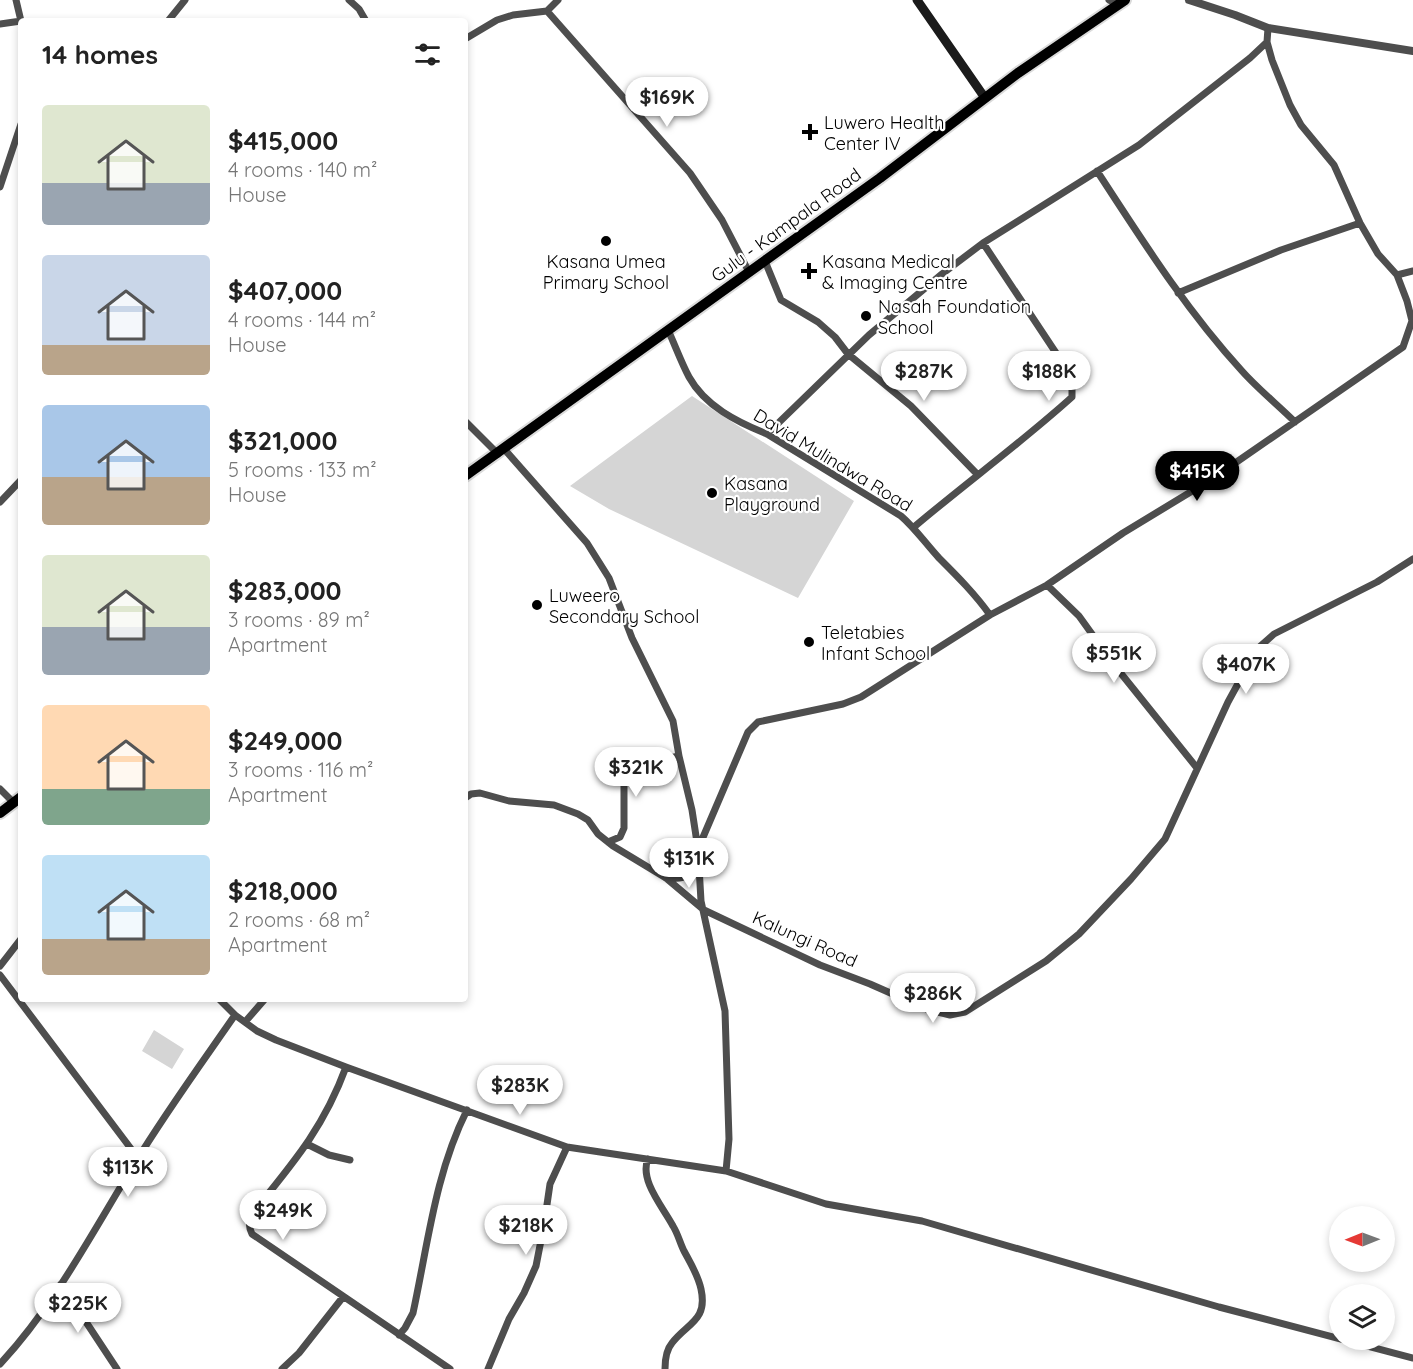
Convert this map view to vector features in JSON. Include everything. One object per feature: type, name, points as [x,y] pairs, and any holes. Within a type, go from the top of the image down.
[{"type":"main road","points":[[917,0],[985,98]]},
{"type":"main road","name":"Gulu - Kampala Road","points":[[468,474],[939,135],[985,98],[1117,2]]},
{"type":"main road","points":[[0,813],[17,800]]},
{"type":"street","points":[[16,0],[20,18]]},
{"type":"street","points":[[170,18],[185,0]]},
{"type":"street","points":[[349,0],[365,18]]},
{"type":"street","points":[[468,37],[497,20],[513,15],[547,11],[558,0]]},
{"type":"street","points":[[1189,0],[1268,28],[1413,51]]},
{"type":"street","points":[[547,11],[690,173],[722,220],[749,272]]},
{"type":"street","points":[[0,24],[18,21]]},
{"type":"street","points":[[698,849],[752,727],[768,719],[843,704],[861,697],[990,615],[1047,585],[1123,532],[1212,479],[1403,347],[1412,321],[1397,275],[1378,254],[1360,223],[1334,165],[1301,125],[1282,90],[1267,42],[1268,28]]},
{"type":"street","points":[[767,434],[848,354],[942,274],[982,243],[1139,145],[1250,58],[1267,42]]},
{"type":"street","points":[[0,187],[18,133]]},
{"type":"street","points":[[1097,171],[1178,293],[1243,373],[1295,422]]},
{"type":"street","points":[[1178,293],[1281,250],[1360,223]]},
{"type":"street","points":[[914,527],[1072,398],[1072,380],[1066,368],[982,243]]},
{"type":"street","points":[[765,261],[781,300],[818,322],[835,337],[848,354],[911,406],[977,474]]},
{"type":"street","points":[[1397,275],[1413,271]]},
{"type":"street","name":"David Mulindwa Road","points":[[668,330],[688,376],[706,398],[728,415],[767,434],[887,506],[914,527],[938,557],[975,594],[990,615]]},
{"type":"street","points":[[468,424],[501,452],[587,543],[609,578],[632,638],[673,721],[692,810],[698,849],[699,888],[725,1011],[729,1127],[726,1171]]},
{"type":"street","points":[[0,502],[18,483]]},
{"type":"street","name":"Kalungi Road","points":[[468,796],[480,793],[509,801],[554,805],[588,820],[598,834],[608,842],[666,878],[704,910],[820,966],[870,984],[929,1010],[950,1015],[965,1012],[1046,961],[1078,934],[1131,879],[1165,839],[1228,702],[1257,649],[1274,634],[1377,582],[1413,559]]},
{"type":"street","points":[[1047,585],[1079,616],[1115,666],[1197,768]]},
{"type":"street","points":[[608,842],[620,837],[624,828],[624,774],[628,767],[679,756]]},
{"type":"street","points":[[0,789],[17,800]]},
{"type":"street","points":[[666,878],[687,877],[698,866]]},
{"type":"street","points":[[0,966],[18,943]]},
{"type":"street","points":[[0,975],[18,999]]},
{"type":"street","points":[[20,1002],[138,1158]]},
{"type":"street","points":[[222,1002],[235,1015],[267,1035],[346,1067],[567,1148],[726,1171],[826,1204],[922,1221],[1219,1306],[1413,1358]]},
{"type":"street","points":[[245,1022],[262,1002]]},
{"type":"street","points":[[0,1364],[17,1345],[61,1284],[138,1158],[235,1015]]},
{"type":"street","points":[[346,1067],[336,1094],[308,1144],[255,1210],[250,1219],[249,1229],[252,1234],[450,1369]]},
{"type":"street","points":[[399,1335],[413,1313],[440,1182],[454,1136],[467,1110]]},
{"type":"street","points":[[308,1144],[329,1155],[350,1160]]},
{"type":"street","points":[[488,1369],[509,1319],[536,1266],[550,1184],[567,1148]]},
{"type":"street","points":[[648,1158],[646,1169],[651,1185],[675,1228],[697,1275],[702,1292],[699,1315],[673,1341],[667,1353],[665,1369]]},
{"type":"street","points":[[61,1284],[117,1369]]},
{"type":"street","points":[[282,1369],[299,1353],[343,1297]]},
{"type":"shaded area","name":"Kasana Playground","points":[[692,396],[854,501],[798,598],[609,509],[570,486]]},
{"type":"shaded area","points":[[154,1030],[184,1049],[172,1069],[142,1051]]},
{"type":"place","name":"Luwero Health Center IV","points":[[810,132]]},
{"type":"place","name":"Kasana Umea Primary School","points":[[606,241]]},
{"type":"place","name":"Kasana Medical & Imaging Centre","points":[[809,271]]},
{"type":"place","name":"Nasah Foundation School","points":[[866,316]]},
{"type":"place","name":"Kasana Playground","points":[[712,493]]},
{"type":"place","name":"Luweero Secondary School","points":[[537,605]]},
{"type":"place","name":"Teletabies Infant School","points":[[809,642]]}]
